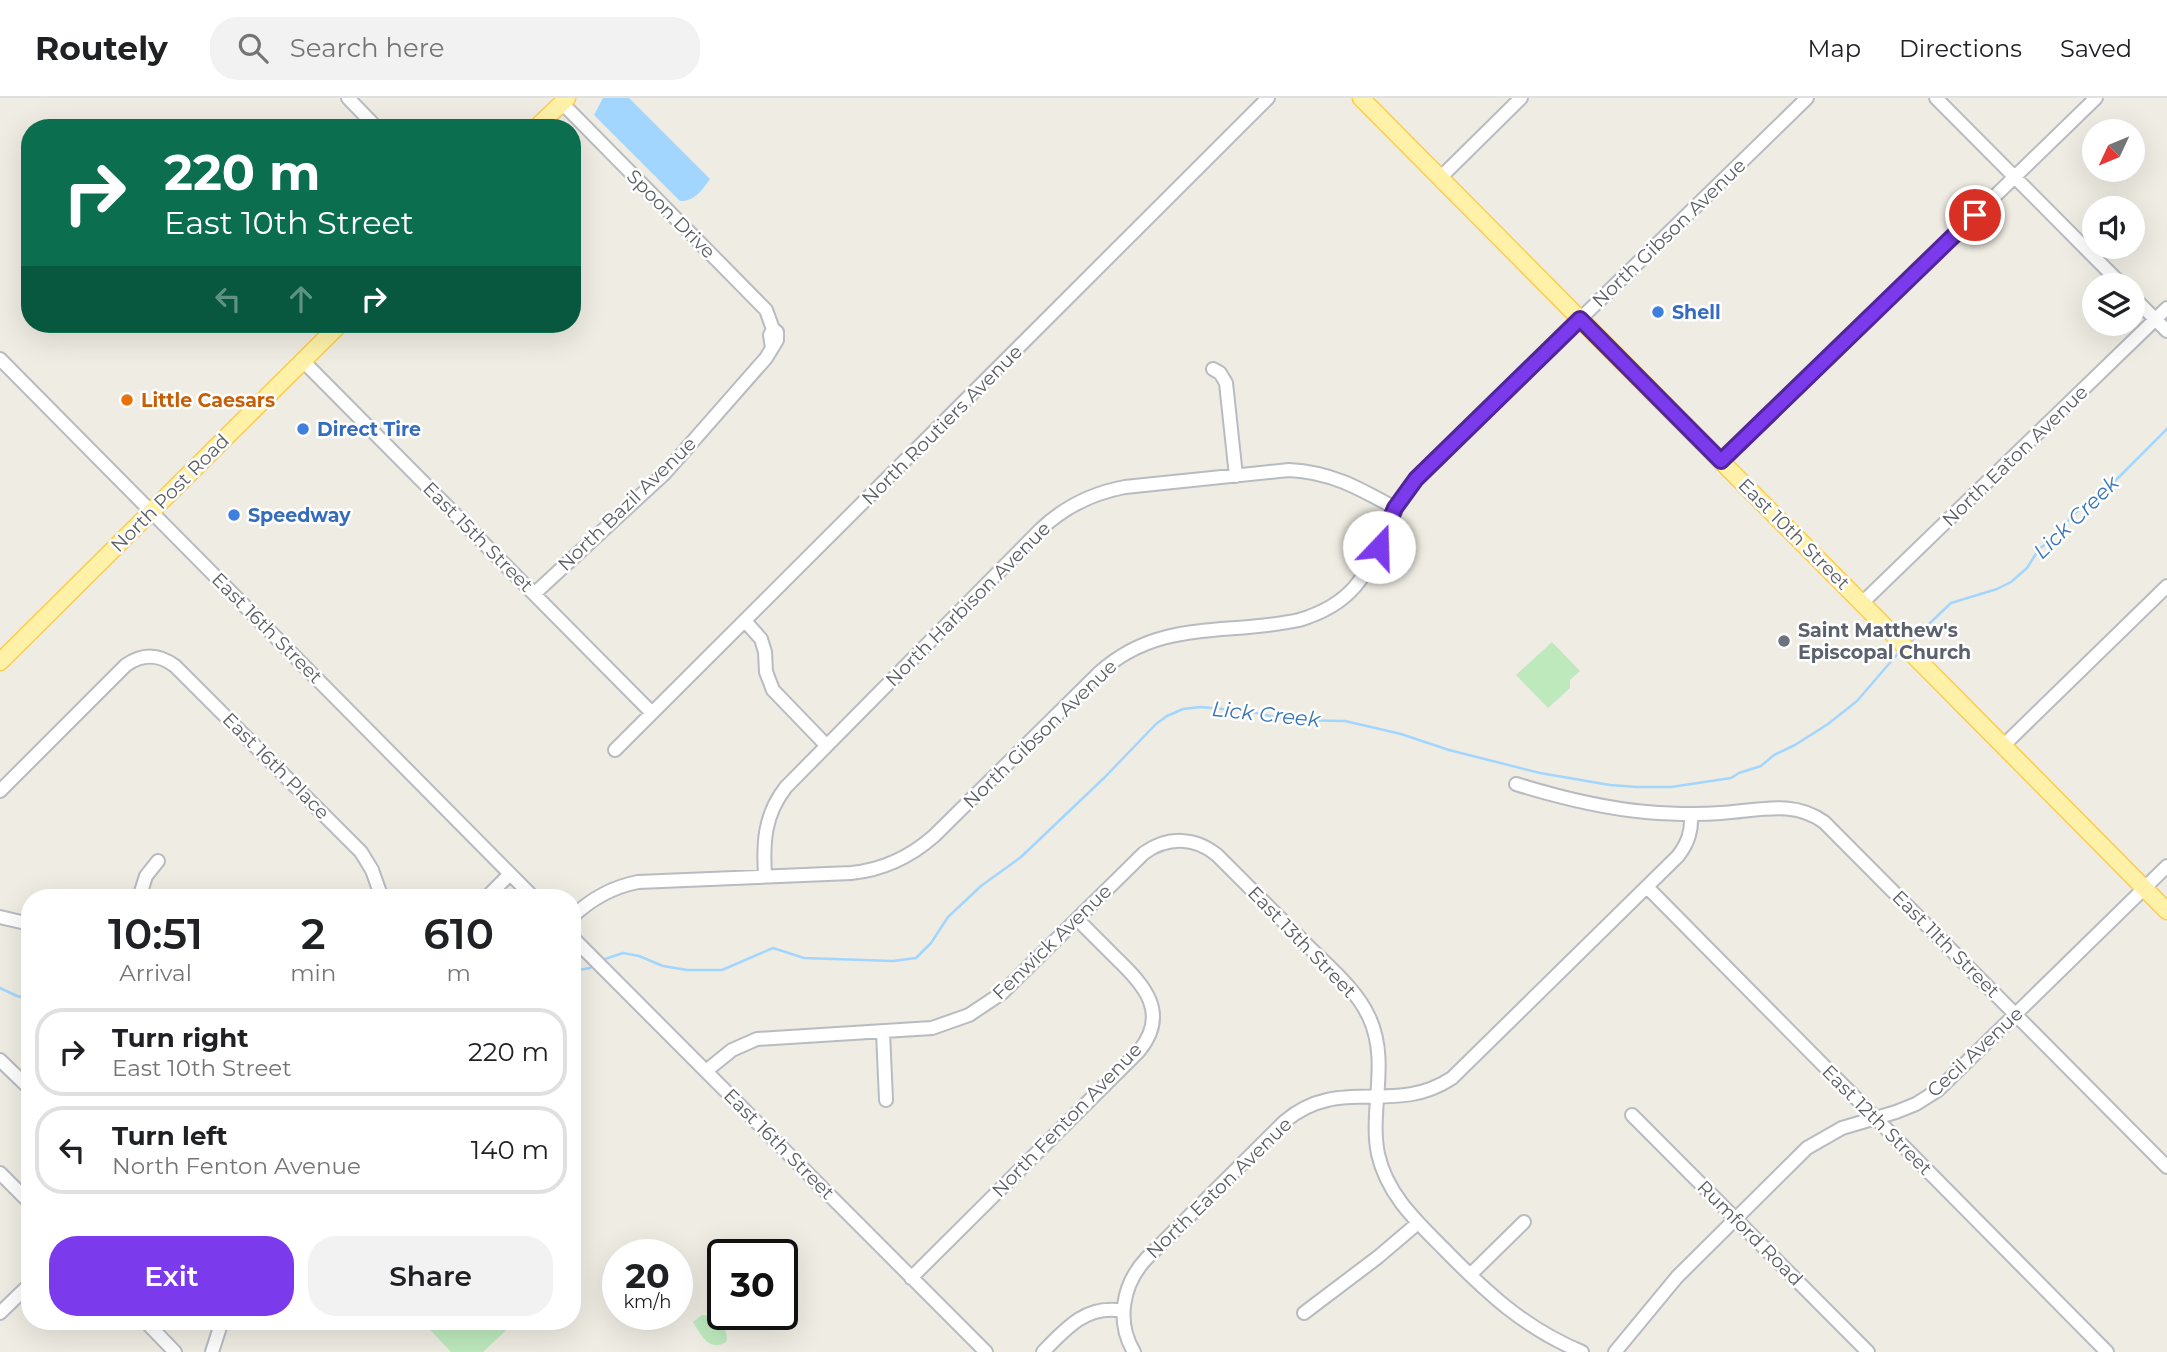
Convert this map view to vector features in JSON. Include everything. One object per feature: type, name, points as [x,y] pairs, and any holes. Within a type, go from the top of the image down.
[{"type":"main road","name":"East 10th Street","points":[[1361,98],[2167,911]]},
{"type":"main road","points":[[545,119],[564,100]]},
{"type":"main road","name":"North Post Road","points":[[0,662],[331,333]]},
{"type":"street","points":[[348,98],[368,119]]},
{"type":"street","name":"North Routiers Avenue","points":[[615,750],[1268,98]]},
{"type":"street","points":[[1440,178],[1521,98]]},
{"type":"street","name":"North Gibson Avenue","points":[[581,910],[597,897],[629,884],[855,873],[881,868],[904,858],[934,836],[1099,673],[1128,652],[1151,641],[1177,634],[1299,620],[1338,602],[1355,587],[1368,570],[1395,508],[1416,479],[1807,98]]},
{"type":"street","points":[[1936,98],[2110,273]]},
{"type":"street","points":[[1721,461],[2096,98]]},
{"type":"street","name":"Spoon Drive","points":[[564,100],[766,310],[778,337],[772,348]]},
{"type":"street","name":"North Eaton Avenue","points":[[1862,603],[2167,308]]},
{"type":"street","points":[[2145,309],[2167,331]]},
{"type":"street","name":"North Bazil Avenue","points":[[534,594],[665,473],[772,348]]},
{"type":"street","name":"East 16th Street","points":[[0,359],[525,889]]},
{"type":"street","name":"East 15th Street","points":[[303,361],[652,713]]},
{"type":"street","points":[[1213,369],[1220,373],[1226,383],[1236,476]]},
{"type":"street","name":"North Harbison Avenue","points":[[765,876],[764,840],[771,810],[786,787],[1041,530],[1061,513],[1083,500],[1116,488],[1289,470],[1313,472],[1335,478],[1395,508]]},
{"type":"street","points":[[2004,745],[2167,586]]},
{"type":"street","points":[[745,621],[761,639],[766,672],[773,690],[826,745]]},
{"type":"street","name":"East 16th Place","points":[[0,791],[126,665],[135,659],[149,656],[167,659],[361,852],[372,870],[379,889]]},
{"type":"street","name":"East 11th Street","points":[[1516,784],[1583,802],[1639,811],[1691,814],[1796,808],[1813,814],[1824,822],[2167,1167]]},
{"type":"street","name":"North Eaton Avenue","points":[[1123,1311],[1130,1281],[1142,1263],[1289,1118],[1308,1106],[1330,1098],[1416,1095],[1452,1078],[1684,849],[1691,832],[1691,814]]},
{"type":"street","name":"Fenwick Avenue","points":[[706,1071],[736,1048],[761,1038],[932,1028],[957,1021],[1002,993],[1151,848],[1168,841],[1189,841]]},
{"type":"street","name":"East 13th Street","points":[[1189,841],[1203,845],[1217,855],[1357,998],[1371,1021],[1377,1042],[1377,1144],[1382,1167],[1395,1195],[1418,1223],[1470,1275],[1516,1315],[1541,1332],[1582,1352]]},
{"type":"street","points":[[142,889],[146,876],[158,861]]},
{"type":"street","name":"Cecil Avenue","points":[[1615,1352],[1665,1290],[1800,1154],[1842,1128],[1908,1108],[1938,1090],[2167,866]]},
{"type":"street","points":[[495,889],[510,874]]},
{"type":"street","name":"East 12th Street","points":[[1647,887],[2107,1352]]},
{"type":"street","points":[[0,917],[21,922]]},
{"type":"street","name":"North Fenton Avenue","points":[[911,1278],[1139,1051],[1148,1036],[1153,1014],[1147,992],[1077,919]]},
{"type":"street","name":"East 16th Street","points":[[581,946],[986,1352]]},
{"type":"street","points":[[883,1032],[886,1100]]},
{"type":"street","points":[[0,1060],[21,1080]]},
{"type":"street","name":"Rumford Road","points":[[1632,1115],[1868,1352]]},
{"type":"street","points":[[0,1173],[21,1194]]},
{"type":"street","points":[[1470,1275],[1524,1222]]},
{"type":"street","points":[[1304,1313],[1378,1258],[1418,1223]]},
{"type":"street","points":[[0,1313],[21,1293]]},
{"type":"street","points":[[1043,1352],[1072,1323],[1101,1310],[1123,1311],[1128,1341],[1134,1352]]},
{"type":"street","points":[[154,1330],[175,1352]]},
{"type":"street","points":[[212,1352],[219,1330]]},
{"type":"green space","points":[[1552,642],[1580,671],[1570,680],[1570,688],[1548,708],[1516,675]]},
{"type":"green space","points":[[702,1315],[707,1316],[707,1330],[725,1330],[726,1342],[720,1345],[710,1344],[693,1322]]},
{"type":"green space","points":[[430,1330],[506,1330],[483,1352],[451,1352]]},
{"type":"water","points":[[603,98],[629,98],[710,179],[701,191],[690,199],[680,201],[594,115]]},
{"type":"waterway","name":"Lick Creek","points":[[1911,641],[1951,603],[2011,582],[2027,568],[2039,549],[2050,541],[2075,513],[2110,486],[2167,429]]},
{"type":"waterway","name":"Lick Creek","points":[[605,959],[623,953],[663,966],[687,970],[722,970],[773,948],[804,958],[893,961],[916,958],[931,943],[948,917],[981,886],[1021,857],[1156,724],[1183,709],[1200,707],[1248,711],[1287,720],[1345,721],[1540,773],[1610,785],[1671,787],[1731,778],[1761,766],[1774,755],[1828,724],[1857,701],[1900,651]]},
{"type":"waterway","name":"Lick Creek","points":[[581,970],[590,968],[594,964]]},
{"type":"waterway","name":"Lick Creek","points":[[0,988],[21,997]]},
{"type":"place","name":"Shell","points":[[1658,312]]},
{"type":"place","name":"Little Caesars","points":[[127,400]]},
{"type":"place","name":"Direct Tire","points":[[303,429]]},
{"type":"place","name":"Speedway","points":[[234,515]]},
{"type":"place","name":"Saint Matthew's Episcopal Church","points":[[1784,641]]},
{"type":"route","points":[[1379,547],[1395,508],[1416,479],[1580,319],[1721,461],[1975,215]]}]
